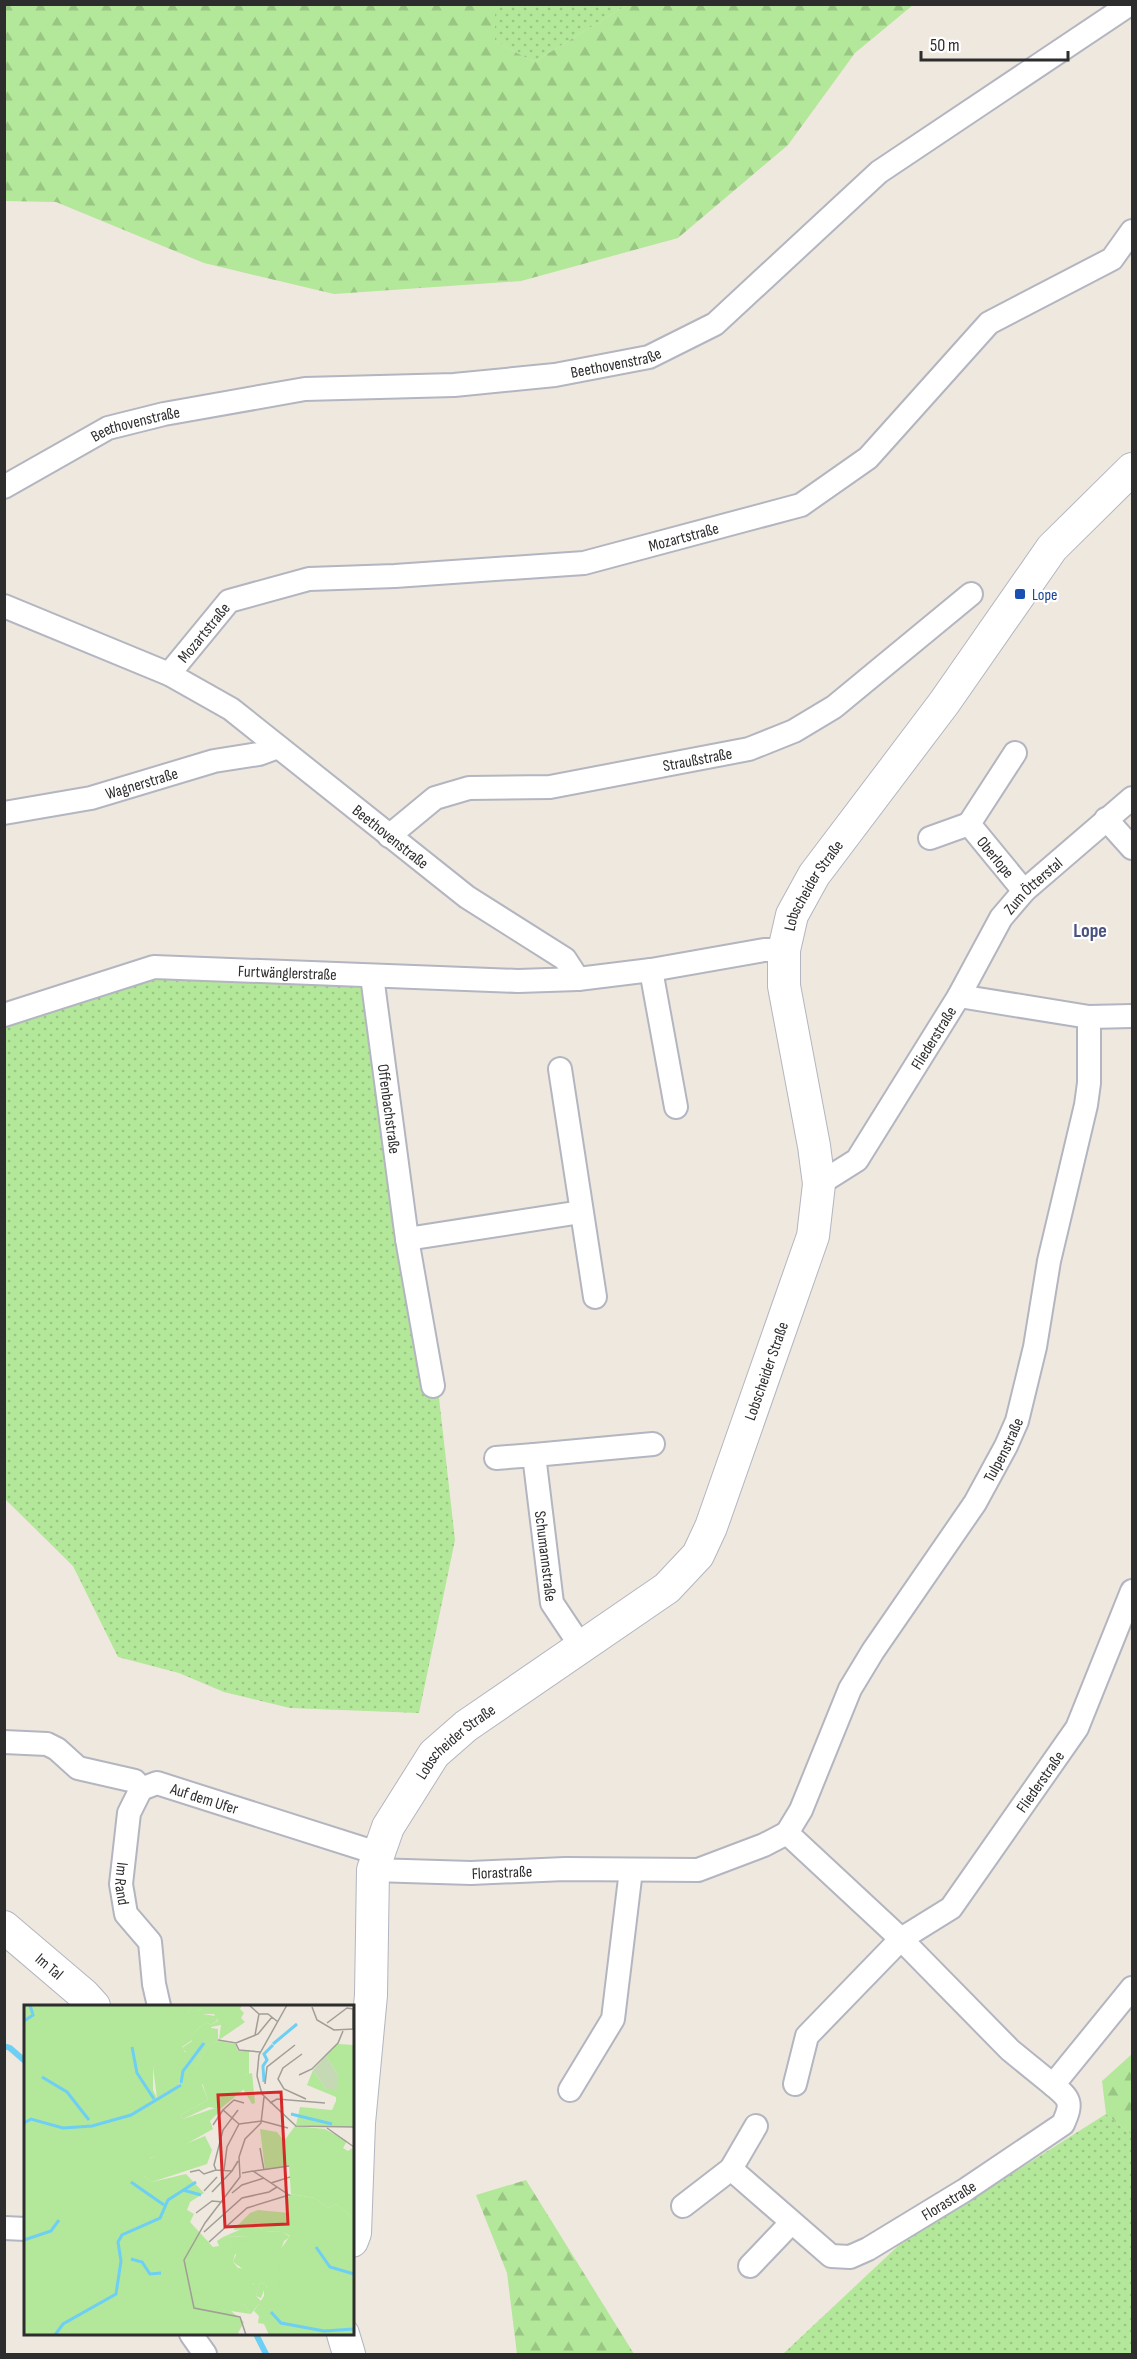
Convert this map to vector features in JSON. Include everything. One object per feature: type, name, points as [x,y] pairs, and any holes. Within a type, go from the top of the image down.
[{"type":"street","name":"Beethovenstraße","points":[[4,487],[108,428],[164,414],[305,389],[454,385],[555,375],[649,357],[715,324],[879,172],[1130,4]]},
{"type":"street","name":"Mozartstraße","points":[[170,674],[229,601],[309,579],[395,576],[584,563],[801,504],[868,458],[989,323],[1112,259],[1132,231]]},
{"type":"street","name":"Lobscheider Straße","points":[[354,2236],[359,2123],[370,1995],[375,1861],[388,1827],[434,1754],[466,1726],[667,1588],[698,1555],[711,1527],[813,1236],[819,1184],[784,986],[784,950],[792,915],[814,874],[944,703],[1052,548],[1132,469]]},
{"type":"street","name":"Straußstraße","points":[[388,836],[435,798],[469,788],[550,787],[749,749],[785,734],[834,707],[971,594]]},
{"type":"street","name":"Beethovenstraße","points":[[4,606],[170,674],[231,709],[467,897],[565,959],[578,979]]},
{"type":"street","name":"Wagnerstraße","points":[[4,813],[91,798],[214,761],[259,754],[278,747]]},
{"type":"street","name":"Oberlope","points":[[930,838],[969,824],[1015,753]]},
{"type":"street","name":"Zum Ötterstal","points":[[959,996],[1001,918],[1023,891],[1132,798]]},
{"type":"street","points":[[1106,819],[1132,848]]},
{"type":"street","name":"Oberlope","points":[[969,824],[1023,891]]},
{"type":"street","points":[[578,979],[651,970],[764,950],[784,950]]},
{"type":"street","name":"Furtwänglerstraße","points":[[4,1015],[154,968],[518,981],[578,979]]},
{"type":"street","points":[[651,970],[676,1107]]},
{"type":"street","name":"Offenbachstraße","points":[[372,976],[407,1239],[433,1386]]},
{"type":"street","name":"Fliederstraße","points":[[819,1184],[857,1160],[959,996],[1089,1017],[1132,1016]]},
{"type":"street","name":"Tulpenstraße","points":[[787,1833],[801,1810],[850,1689],[873,1651],[975,1503],[1017,1421],[1035,1347],[1048,1261],[1086,1105],[1089,1083],[1089,1017]]},
{"type":"street","points":[[560,1069],[595,1297]]},
{"type":"street","points":[[407,1239],[581,1212]]},
{"type":"street","points":[[496,1458],[653,1444]]},
{"type":"street","name":"Schumannstraße","points":[[534,1455],[552,1603],[582,1648]]},
{"type":"street","name":"Fliederstraße","points":[[901,1939],[951,1908],[1077,1728],[1132,1593]]},
{"type":"street","points":[[4,1742],[47,1744],[57,1749],[78,1768],[135,1781],[141,1789]]},
{"type":"street","name":"Auf dem Ufer","points":[[141,1789],[157,1783],[375,1861]]},
{"type":"street","name":"Im Rand","points":[[141,1789],[129,1813],[121,1884],[126,1914],[150,1942],[159,2005]]},
{"type":"street","name":"Florastraße","points":[[375,1861],[471,1873],[565,1869],[698,1870],[764,1845],[787,1833],[901,1939],[1010,2050],[1068,2098],[1070,2109],[1063,2124],[965,2190],[868,2249],[850,2257],[831,2256],[731,2169]]},
{"type":"street","points":[[570,2090],[613,2019],[631,1870]]},
{"type":"street","name":"Im Tal","points":[[4,1927],[84,1995],[92,2005]]},
{"type":"street","points":[[795,2084],[807,2036],[901,1939]]},
{"type":"street","points":[[1053,2085],[1132,1988]]},
{"type":"street","points":[[683,2206],[731,2169],[756,2126]]},
{"type":"street","points":[[750,2266],[791,2223]]},
{"type":"street","points":[[4,2228],[24,2229]]},
{"type":"street","points":[[192,2335],[205,2355]]},
{"type":"street","points":[[344,2335],[349,2355]]},
{"type":"green space","points":[[5,4],[495,5],[495,41],[534,62],[627,5],[913,5],[855,53],[788,145],[678,238],[521,281],[334,294],[204,263],[56,202],[5,201]]},
{"type":"green space","points":[[495,5],[627,5],[534,62],[495,41]]},
{"type":"green space","points":[[154,972],[361,986],[402,1239],[438,1389],[455,1540],[419,1713],[290,1708],[224,1692],[179,1673],[118,1657],[73,1566],[5,1499],[4,1019]]},
{"type":"green space","points":[[1132,2054],[1132,2135],[1106,2114],[1102,2081]]},
{"type":"green space","points":[[1106,2114],[1132,2135],[1132,2354],[783,2354],[898,2246]]},
{"type":"green space","points":[[526,2180],[634,2354],[517,2354],[507,2273],[476,2195]]},
{"type":"waterway","points":[[4,2046],[10,2048],[24,2060]]},
{"type":"waterway","points":[[256,2335],[266,2354]]},
{"type":"place","name":"Lope","points":[[1020,594]]},
{"type":"district","name":"Lope","points":[[1090,930]]}]
